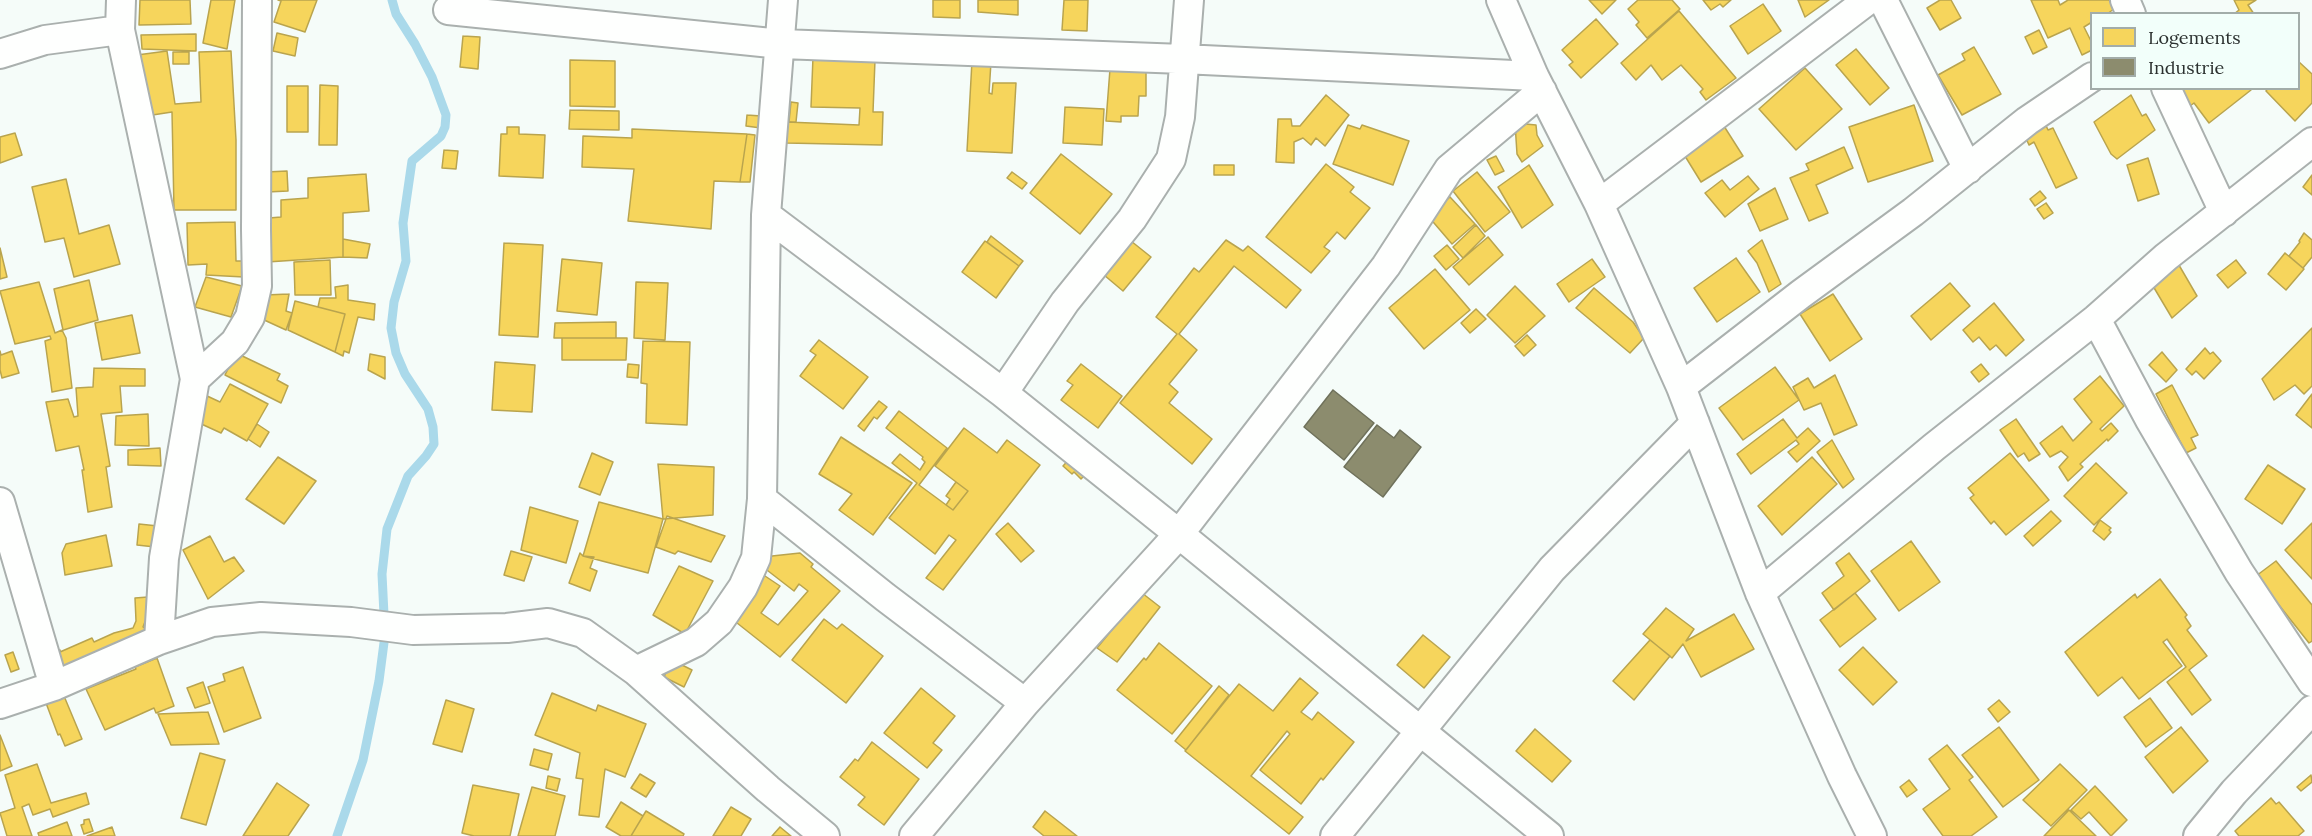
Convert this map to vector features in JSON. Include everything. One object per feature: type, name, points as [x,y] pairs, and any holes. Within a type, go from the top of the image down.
[{"type":"street","points":[[121,0],[120,30],[195,379],[164,558],[159,640]]},
{"type":"street","points":[[195,379],[235,342],[250,317],[257,286],[255,230],[257,0]]},
{"type":"street","points":[[636,671],[696,642],[719,622],[743,587],[756,558],[762,499],[766,214],[783,0]]},
{"type":"street","points":[[1003,393],[1065,302],[1132,219],[1171,159],[1180,117],[1189,0]]},
{"type":"street","points":[[1501,0],[1538,83],[1599,204],[1681,387],[1760,593],[1842,776],[1872,836]]},
{"type":"street","points":[[1599,204],[1868,0]]},
{"type":"street","points":[[1883,0],[1968,169]]},
{"type":"street","points":[[448,10],[781,44],[1183,59],[1538,83]]},
{"type":"street","points":[[0,54],[45,40],[120,30]]},
{"type":"street","points":[[1681,387],[1968,169],[2027,121],[2090,78]]},
{"type":"street","points":[[914,836],[1025,703],[1179,534],[1386,266],[1449,170],[1538,83]]},
{"type":"street","points":[[2167,90],[2224,212]]},
{"type":"street","points":[[1760,593],[1934,447],[2096,319],[2166,257],[2312,142]]},
{"type":"street","points":[[766,214],[1003,393],[1549,836]]},
{"type":"street","points":[[2096,319],[2150,420],[2233,562],[2312,682]]},
{"type":"street","points":[[1335,836],[1552,569],[1695,423]]},
{"type":"street","points":[[762,499],[885,597],[1025,703]]},
{"type":"street","points":[[0,502],[54,686]]},
{"type":"street","points":[[0,704],[54,686],[159,640],[212,622],[261,617],[351,622],[413,630],[507,627],[548,623],[583,633],[636,671],[768,789],[825,836]]},
{"type":"street","points":[[2198,836],[2234,792],[2312,710]]},
{"type":"building: Logements","points":[[140,0],[190,0],[191,24],[139,25]]},
{"type":"building: Logements","points":[[211,0],[235,0],[227,49],[203,43]]},
{"type":"building: Logements","points":[[278,0],[317,0],[305,32],[274,22],[281,1]]},
{"type":"building: Logements","points":[[933,0],[960,0],[960,18],[933,17]]},
{"type":"building: Logements","points":[[978,0],[1018,0],[1018,15],[978,12]]},
{"type":"building: Logements","points":[[1064,0],[1088,0],[1087,31],[1062,30]]},
{"type":"building: Logements","points":[[1589,0],[1616,0],[1602,14]]},
{"type":"building: Logements","points":[[1638,0],[1672,0],[1680,9],[1647,38],[1636,25],[1639,22],[1628,9]]},
{"type":"building: Logements","points":[[1703,0],[1731,0],[1723,7],[1720,4],[1711,10]]},
{"type":"building: Logements","points":[[1798,0],[1829,0],[1805,17]]},
{"type":"building: Logements","points":[[1940,0],[1951,0],[1961,18],[1940,30],[1927,8]]},
{"type":"building: Logements","points":[[2031,0],[2058,0],[2060,5],[2068,0],[2109,0],[2114,9],[2110,12],[2090,12],[2090,23],[2084,27],[2090,39],[2090,51],[2082,55],[2070,28],[2048,38]]},
{"type":"building: Logements","points":[[2234,0],[2256,0],[2248,5],[2253,12],[2236,12],[2239,10]]},
{"type":"building: Logements","points":[[1763,4],[1781,31],[1748,54],[1730,26]]},
{"type":"building: Logements","points":[[1679,11],[1736,78],[1706,100],[1700,92],[1703,89],[1681,65],[1662,80],[1651,65],[1636,80],[1621,63]]},
{"type":"building: Logements","points":[[1596,19],[1618,44],[1581,78],[1569,65],[1573,62],[1562,50]]},
{"type":"building: Logements","points":[[2039,30],[2047,47],[2033,54],[2025,37]]},
{"type":"building: Logements","points":[[277,33],[298,38],[295,56],[273,51]]},
{"type":"building: Logements","points":[[196,34],[196,51],[142,49],[141,35]]},
{"type":"building: Logements","points":[[463,36],[480,37],[478,69],[460,67]]},
{"type":"building: Logements","points":[[1974,47],[2001,94],[1962,115],[1938,75],[1965,60],[1962,54]]},
{"type":"building: Logements","points":[[1856,49],[1889,88],[1870,105],[1836,65]]},
{"type":"building: Logements","points":[[167,51],[175,104],[201,102],[199,52],[231,51],[236,140],[236,210],[174,210],[172,112],[146,116],[137,55]]},
{"type":"building: Logements","points":[[173,52],[189,52],[189,64],[173,64]]},
{"type":"building: Logements","points":[[813,57],[875,60],[873,112],[883,112],[882,145],[786,143],[787,122],[859,125],[860,108],[811,107]]},
{"type":"building: Logements","points":[[570,60],[615,61],[615,107],[570,106]]},
{"type":"building: Logements","points":[[972,61],[991,62],[989,93],[992,94],[993,83],[1016,83],[1012,153],[967,151]]},
{"type":"building: Logements","points":[[2300,63],[2312,74],[2312,103],[2295,121],[2266,91],[2300,90]]},
{"type":"building: Logements","points":[[1805,68],[1842,109],[1796,150],[1759,109]]},
{"type":"building: Logements","points":[[1110,69],[1146,69],[1146,96],[1139,96],[1138,116],[1121,116],[1121,122],[1106,121]]},
{"type":"building: Logements","points":[[320,85],[338,86],[337,145],[319,145]]},
{"type":"building: Logements","points":[[287,86],[308,86],[308,132],[287,132]]},
{"type":"building: Logements","points":[[2182,90],[2251,90],[2209,123],[2194,103],[2190,106],[2180,92]]},
{"type":"building: Logements","points":[[1326,95],[1349,115],[1325,146],[1316,138],[1311,145],[1303,138],[1294,142],[1294,163],[1276,162],[1278,119],[1291,119],[1292,126],[1300,126]]},
{"type":"building: Logements","points":[[2131,95],[2142,116],[2146,114],[2155,130],[2117,159],[2111,154],[2094,122]]},
{"type":"building: Logements","points":[[791,102],[798,103],[796,122],[789,122]]},
{"type":"building: Logements","points":[[1914,105],[1933,161],[1868,182],[1849,127]]},
{"type":"building: Logements","points":[[1065,107],[1104,109],[1102,145],[1063,143]]},
{"type":"building: Logements","points":[[570,110],[619,111],[619,130],[569,129]]},
{"type":"building: Logements","points":[[747,115],[761,116],[761,128],[746,126]]},
{"type":"building: Logements","points":[[2044,121],[2048,130],[2053,128],[2077,178],[2056,188],[2034,142],[2029,145],[2023,132]]},
{"type":"building: Logements","points":[[1515,123],[1536,125],[1537,135],[1543,146],[1522,162],[1517,154]]},
{"type":"building: Logements","points":[[1722,123],[1743,156],[1701,182],[1680,148]]},
{"type":"building: Logements","points":[[1348,125],[1360,129],[1362,125],[1409,141],[1393,185],[1333,164]]},
{"type":"building: Logements","points":[[507,127],[519,127],[519,134],[545,135],[543,178],[499,176],[501,134],[507,134]]},
{"type":"building: Logements","points":[[632,129],[747,134],[740,182],[714,181],[711,229],[628,221],[634,169],[582,167],[583,136],[632,138]]},
{"type":"building: Logements","points":[[15,133],[22,155],[0,163],[0,137]]},
{"type":"building: Logements","points":[[747,134],[755,135],[750,182],[740,182]]},
{"type":"building: Logements","points":[[1844,147],[1853,168],[1816,185],[1828,213],[1809,221],[1790,178],[1809,170],[1806,164]]},
{"type":"building: Logements","points":[[444,150],[458,151],[456,169],[442,168]]},
{"type":"building: Logements","points":[[1061,154],[1112,194],[1080,234],[1030,193]]},
{"type":"building: Logements","points":[[1496,156],[1504,171],[1495,175],[1487,160]]},
{"type":"building: Logements","points":[[2148,158],[2159,194],[2138,201],[2127,165]]},
{"type":"building: Logements","points":[[1326,164],[1354,187],[1350,192],[1370,208],[1345,239],[1337,232],[1324,247],[1330,251],[1311,273],[1266,237]]},
{"type":"building: Logements","points":[[1214,165],[1234,165],[1234,175],[1214,175]]},
{"type":"building: Logements","points":[[1529,165],[1553,205],[1522,228],[1498,187]]},
{"type":"building: Logements","points":[[287,171],[288,191],[267,192],[266,172]]},
{"type":"building: Logements","points":[[1012,172],[1027,183],[1022,189],[1007,178]]},
{"type":"building: Logements","points":[[1477,172],[1510,212],[1485,232],[1453,191]]},
{"type":"building: Logements","points":[[366,174],[369,211],[343,213],[343,257],[267,262],[269,218],[281,217],[281,200],[308,198],[308,178]]},
{"type":"building: Logements","points":[[2312,175],[2312,195],[2303,187]]},
{"type":"building: Logements","points":[[1748,176],[1759,189],[1725,217],[1705,193],[1722,180],[1730,190]]},
{"type":"building: Logements","points":[[66,179],[79,234],[109,225],[120,264],[74,277],[64,238],[45,242],[32,187]]},
{"type":"building: Logements","points":[[1775,188],[1788,219],[1760,231],[1748,204]]},
{"type":"building: Logements","points":[[2040,191],[2046,198],[2035,206],[2030,199]]},
{"type":"building: Logements","points":[[1450,197],[1475,224],[1452,244],[1428,216]]},
{"type":"building: Logements","points":[[2046,203],[2053,213],[2044,219],[2037,209]]},
{"type":"building: Logements","points":[[235,222],[236,261],[244,261],[244,277],[206,275],[207,264],[188,265],[187,223]]},
{"type":"building: Logements","points":[[1476,225],[1485,236],[1463,258],[1453,247]]},
{"type":"building: Logements","points":[[2304,233],[2312,240],[2312,257],[2303,268],[2289,256]]},
{"type":"building: Logements","points":[[991,236],[1023,261],[1019,266],[987,242]]},
{"type":"building: Logements","points":[[1488,237],[1503,255],[1469,285],[1453,267]]},
{"type":"building: Logements","points":[[343,239],[370,244],[367,258],[343,257]]},
{"type":"building: Logements","points":[[1226,240],[1243,251],[1248,246],[1301,290],[1286,308],[1234,266],[1179,334],[1197,350],[1169,384],[1178,392],[1169,403],[1212,439],[1192,464],[1120,403],[1177,334],[1156,317],[1194,268],[1199,272]]},
{"type":"building: Logements","points":[[1762,240],[1781,284],[1769,292],[1757,263],[1748,251]]},
{"type":"building: Logements","points":[[985,241],[1019,266],[996,298],[962,272]]},
{"type":"building: Logements","points":[[1131,241],[1151,257],[1123,291],[1104,275]]},
{"type":"building: Logements","points":[[504,243],[543,245],[538,337],[499,335]]},
{"type":"building: Logements","points":[[1447,245],[1459,259],[1446,270],[1434,256]]},
{"type":"building: Logements","points":[[0,248],[7,277],[0,279]]},
{"type":"building: Logements","points":[[2285,253],[2304,269],[2286,290],[2268,274]]},
{"type":"building: Logements","points":[[1736,258],[1760,292],[1717,322],[1694,288]]},
{"type":"building: Logements","points":[[562,259],[602,263],[597,315],[557,311]]},
{"type":"building: Logements","points":[[1592,259],[1605,277],[1569,302],[1557,284]]},
{"type":"building: Logements","points":[[330,260],[331,295],[295,295],[294,262]]},
{"type":"building: Logements","points":[[2176,260],[2197,296],[2172,318],[2150,281]]},
{"type":"building: Logements","points":[[2236,260],[2246,273],[2228,288],[2217,275]]},
{"type":"building: Logements","points":[[1435,269],[1470,310],[1424,349],[1389,308]]},
{"type":"building: Logements","points":[[206,277],[242,286],[231,317],[195,307]]},
{"type":"building: Logements","points":[[89,280],[98,320],[63,330],[54,289]]},
{"type":"building: Logements","points":[[39,282],[55,333],[62,330],[66,338],[72,388],[52,392],[45,341],[51,339],[50,336],[15,344],[0,291]]},
{"type":"building: Logements","points":[[636,282],[668,283],[665,340],[634,338]]},
{"type":"building: Logements","points":[[1950,283],[1970,306],[1931,340],[1911,316]]},
{"type":"building: Logements","points":[[348,285],[348,300],[375,304],[374,320],[358,317],[349,353],[344,351],[343,356],[335,352],[345,314],[318,307],[320,298],[336,298],[335,287]]},
{"type":"building: Logements","points":[[1515,286],[1545,316],[1515,343],[1487,315]]},
{"type":"building: Logements","points":[[1594,288],[1633,322],[1644,338],[1630,353],[1576,308]]},
{"type":"building: Logements","points":[[289,294],[286,311],[292,313],[286,330],[262,319],[267,307],[263,306],[265,295]]},
{"type":"building: Logements","points":[[1833,294],[1862,339],[1830,361],[1800,314]]},
{"type":"building: Logements","points":[[295,301],[345,314],[335,352],[288,330]]},
{"type":"building: Logements","points":[[1994,303],[2024,340],[2006,356],[1996,345],[1990,350],[1979,337],[1973,342],[1963,330]]},
{"type":"building: Logements","points":[[1476,309],[1486,319],[1470,333],[1461,323]]},
{"type":"building: Logements","points":[[132,315],[140,353],[102,360],[95,323]]},
{"type":"building: Logements","points":[[616,322],[616,338],[554,338],[555,323]]},
{"type":"building: Logements","points":[[2312,328],[2312,386],[2304,394],[2295,385],[2274,400],[2262,379]]},
{"type":"building: Logements","points":[[1527,335],[1536,345],[1524,356],[1515,346]]},
{"type":"building: Logements","points":[[562,338],[627,338],[626,360],[562,360]]},
{"type":"building: Logements","points":[[819,340],[868,377],[843,409],[800,376],[816,355],[810,351]]},
{"type":"building: Logements","points":[[643,341],[690,342],[687,425],[646,423],[647,384],[641,383]]},
{"type":"building: Logements","points":[[2205,348],[2210,354],[2213,352],[2221,361],[2204,379],[2196,371],[2192,375],[2186,369]]},
{"type":"building: Logements","points":[[0,351],[1,355],[12,351],[19,373],[2,378]]},
{"type":"building: Logements","points":[[2162,352],[2177,370],[2166,382],[2149,365]]},
{"type":"building: Logements","points":[[236,353],[280,374],[277,380],[288,386],[281,403],[225,375]]},
{"type":"building: Logements","points":[[370,354],[385,357],[385,379],[368,370]]},
{"type":"building: Logements","points":[[495,362],[535,365],[532,412],[492,410]]},
{"type":"building: Logements","points":[[628,364],[639,365],[638,378],[627,377]]},
{"type":"building: Logements","points":[[1081,364],[1122,396],[1098,428],[1061,400],[1073,385],[1067,381]]},
{"type":"building: Logements","points":[[1981,364],[1989,374],[1979,382],[1971,372]]},
{"type":"building: Logements","points":[[1775,367],[1799,400],[1743,440],[1719,408]]},
{"type":"building: Logements","points":[[94,368],[145,369],[145,386],[120,386],[122,412],[101,414],[110,466],[106,467],[112,507],[88,512],[79,446],[56,451],[46,402],[68,399],[74,417],[78,416],[76,388],[93,387]]},
{"type":"building: Logements","points":[[1835,375],[1857,425],[1834,435],[1821,403],[1804,410],[1793,387],[1808,378],[1814,388]]},
{"type":"building: Logements","points":[[2100,376],[2124,406],[2100,429],[2102,431],[2111,423],[2118,431],[2080,464],[2083,467],[2068,481],[2059,467],[2068,457],[2061,451],[2050,457],[2040,443],[2062,426],[2073,441],[2092,422],[2074,399]]},
{"type":"building: Logements","points":[[230,384],[268,404],[247,441],[224,428],[221,433],[197,422],[205,395],[220,402]]},
{"type":"building: Logements","points":[[2172,385],[2198,435],[2191,438],[2196,448],[2186,453],[2156,394]]},
{"type":"building: Logements","points":[[2312,394],[2312,428],[2296,415]]},
{"type":"building: Logements","points":[[879,401],[887,407],[877,419],[874,417],[864,431],[858,426]]},
{"type":"building: Logements","points":[[899,411],[947,448],[919,485],[953,510],[968,491],[935,466],[964,428],[997,453],[1007,440],[1040,465],[943,590],[926,578],[956,540],[949,535],[935,554],[889,518],[917,483],[892,463],[900,454],[920,470],[925,462],[923,457],[886,428]]},
{"type":"building: Logements","points":[[148,414],[149,446],[115,445],[116,416]]},
{"type":"building: Logements","points":[[1783,419],[1797,438],[1808,428],[1820,441],[1797,462],[1788,452],[1799,444],[1796,440],[1751,474],[1737,454]]},
{"type":"building: Logements","points":[[2016,419],[2040,454],[2029,461],[2024,453],[2018,457],[2000,430]]},
{"type":"building: Logements","points":[[257,424],[269,432],[260,447],[248,439]]},
{"type":"building: Logements","points":[[841,437],[912,483],[873,535],[839,510],[852,494],[819,474]]},
{"type":"building: Logements","points":[[1832,440],[1854,479],[1843,488],[1817,452]]},
{"type":"building: Logements","points":[[160,448],[161,466],[128,465],[128,450]]},
{"type":"building: Logements","points":[[592,453],[613,462],[600,495],[579,487]]},
{"type":"building: Logements","points":[[2010,453],[2049,500],[2006,535],[1994,521],[1991,524],[1970,498],[1974,495],[1968,488]]},
{"type":"building: Logements","points":[[1073,455],[1084,476],[1081,479],[1063,466]]},
{"type":"building: Logements","points":[[278,457],[316,481],[284,524],[246,499]]},
{"type":"building: Logements","points":[[1812,457],[1837,484],[1782,535],[1758,506]]},
{"type":"building: Logements","points":[[2096,463],[2127,493],[2094,525],[2064,496]]},
{"type":"building: Logements","points":[[658,464],[714,467],[713,515],[663,519]]},
{"type":"building: Logements","points":[[2268,465],[2305,489],[2282,524],[2245,499]]},
{"type":"building: Logements","points":[[956,482],[968,491],[953,510],[946,505],[950,499],[946,496]]},
{"type":"building: Logements","points":[[599,502],[663,519],[648,573],[583,556]]},
{"type":"building: Logements","points":[[530,507],[578,521],[566,563],[521,550]]},
{"type":"building: Logements","points":[[2051,511],[2061,521],[2033,546],[2024,536]]},
{"type":"building: Logements","points":[[667,516],[725,536],[711,562],[678,551],[675,554],[656,547]]},
{"type":"building: Logements","points":[[2100,520],[2111,528],[2109,530],[2111,532],[2104,540],[2093,531]]},
{"type":"building: Logements","points":[[1008,523],[1034,551],[1021,562],[996,534]]},
{"type":"building: Logements","points":[[2312,523],[2312,579],[2285,550]]},
{"type":"building: Logements","points":[[139,524],[158,526],[155,547],[137,545]]},
{"type":"building: Logements","points":[[106,535],[112,566],[65,575],[62,553],[66,544]]},
{"type":"building: Logements","points":[[210,536],[224,562],[234,557],[244,571],[208,599],[183,550]]},
{"type":"building: Logements","points":[[1911,541],[1940,582],[1899,611],[1871,571]]},
{"type":"building: Logements","points":[[511,551],[532,557],[524,581],[504,575]]},
{"type":"building: Logements","points":[[580,553],[583,556],[594,557],[590,568],[597,571],[590,591],[569,583]]},
{"type":"building: Logements","points":[[800,553],[813,564],[811,567],[840,591],[780,657],[732,619],[762,574],[780,586],[761,613],[778,625],[808,591],[799,584],[794,591],[763,567],[772,556]]},
{"type":"building: Logements","points":[[1849,553],[1870,581],[1834,610],[1822,593],[1844,576],[1836,563]]},
{"type":"building: Logements","points":[[2276,561],[2312,605],[2312,641],[2309,643],[2256,576]]},
{"type":"building: Logements","points":[[679,566],[713,581],[685,634],[653,615]]},
{"type":"building: Logements","points":[[2160,579],[2187,615],[2185,617],[2191,626],[2187,630],[2207,656],[2189,670],[2211,700],[2192,715],[2167,682],[2186,667],[2167,639],[2163,642],[2182,666],[2139,699],[2122,677],[2098,696],[2065,652],[2135,594],[2137,598]]},
{"type":"building: Logements","points":[[1142,593],[1160,607],[1117,662],[1097,648]]},
{"type":"building: Logements","points":[[1855,593],[1876,619],[1840,647],[1820,620]]},
{"type":"building: Logements","points":[[148,597],[143,627],[146,629],[141,638],[64,668],[49,653],[60,650],[60,652],[92,638],[94,642],[133,628],[136,621],[135,598]]},
{"type":"building: Logements","points":[[1666,608],[1694,629],[1686,641],[1734,614],[1754,649],[1701,677],[1683,644],[1672,658],[1643,634]]},
{"type":"building: Logements","points":[[824,619],[837,629],[842,624],[883,656],[846,703],[792,660]]},
{"type":"building: Logements","points":[[1423,635],[1450,657],[1424,688],[1397,665]]},
{"type":"building: Logements","points":[[1650,640],[1670,656],[1634,700],[1613,681]]},
{"type":"building: Logements","points":[[1159,643],[1212,686],[1172,734],[1117,690]]},
{"type":"building: Logements","points":[[1863,647],[1897,682],[1873,705],[1839,670]]},
{"type":"building: Logements","points":[[13,652],[19,669],[11,672],[5,655]]},
{"type":"building: Logements","points":[[157,658],[174,706],[156,713],[154,708],[105,730],[86,689]]},
{"type":"building: Logements","points":[[680,664],[692,670],[684,687],[664,677],[669,665]]},
{"type":"building: Logements","points":[[243,667],[261,718],[224,732],[208,687],[225,681],[223,674]]},
{"type":"building: Logements","points":[[1300,678],[1318,693],[1301,712],[1312,720],[1318,712],[1354,742],[1301,804],[1260,770],[1290,734],[1287,731],[1251,776],[1303,817],[1289,834],[1185,751],[1239,684],[1273,711]]},
{"type":"building: Logements","points":[[203,682],[210,703],[195,708],[187,688]]},
{"type":"building: Logements","points":[[1219,686],[1229,695],[1186,750],[1175,741]]},
{"type":"building: Logements","points":[[921,688],[955,716],[933,743],[942,750],[927,768],[884,733]]},
{"type":"building: Logements","points":[[552,693],[596,711],[598,705],[646,724],[625,777],[605,769],[599,817],[579,815],[583,779],[576,778],[580,753],[535,735]]},
{"type":"building: Logements","points":[[64,696],[82,739],[65,746],[60,734],[58,735],[46,703]]},
{"type":"building: Logements","points":[[2150,698],[2172,728],[2146,747],[2124,717]]},
{"type":"building: Logements","points":[[446,700],[474,709],[462,752],[433,744]]},
{"type":"building: Logements","points":[[1999,700],[2010,712],[1998,722],[1988,709]]},
{"type":"building: Logements","points":[[208,712],[219,744],[171,745],[158,714]]},
{"type":"building: Logements","points":[[1999,727],[2039,780],[2003,807],[1962,755]]},
{"type":"building: Logements","points":[[2181,727],[2208,761],[2173,793],[2145,757]]},
{"type":"building: Logements","points":[[1535,729],[1571,761],[1552,782],[1516,751]]},
{"type":"building: Logements","points":[[0,735],[12,766],[0,771]]},
{"type":"building: Logements","points":[[872,742],[919,779],[884,825],[858,805],[865,797],[840,777],[855,759],[858,761]]},
{"type":"building: Logements","points":[[1947,745],[1973,777],[1969,780],[1997,817],[1971,836],[1943,836],[1923,809],[1950,789],[1929,759]]},
{"type":"building: Logements","points":[[534,749],[552,754],[548,770],[530,765]]},
{"type":"building: Logements","points":[[200,753],[225,760],[206,825],[181,818]]},
{"type":"building: Logements","points":[[37,764],[51,803],[86,793],[89,804],[53,817],[50,809],[33,815],[29,804],[22,807],[32,836],[7,836],[0,813],[15,808],[5,775]]},
{"type":"building: Logements","points":[[2060,764],[2087,790],[2051,826],[2023,800]]},
{"type":"building: Logements","points":[[640,774],[655,783],[646,797],[631,788]]},
{"type":"building: Logements","points":[[2311,775],[2312,782],[2301,791],[2297,787]]},
{"type":"building: Logements","points":[[548,776],[560,779],[557,791],[546,788]]},
{"type":"building: Logements","points":[[1909,780],[1917,790],[1907,797],[1900,787]]},
{"type":"building: Logements","points":[[277,783],[309,805],[288,836],[243,836]]},
{"type":"building: Logements","points":[[473,785],[519,794],[510,836],[474,836],[462,833]]},
{"type":"building: Logements","points":[[2095,786],[2127,820],[2111,836],[2089,812],[2081,819],[2071,810]]},
{"type":"building: Logements","points":[[532,787],[565,796],[555,836],[518,836]]},
{"type":"building: Logements","points":[[2271,798],[2276,804],[2279,802],[2304,831],[2298,836],[2239,836],[2235,831]]},
{"type":"building: Logements","points":[[621,802],[643,816],[631,836],[621,836],[606,827]]},
{"type":"building: Logements","points":[[731,807],[751,819],[741,836],[713,836]]},
{"type":"building: Logements","points":[[2069,810],[2096,836],[2044,836]]},
{"type":"building: Logements","points":[[646,811],[684,834],[683,836],[631,836]]},
{"type":"building: Logements","points":[[1045,811],[1077,836],[1044,836],[1033,827]]},
{"type":"building: Logements","points":[[89,819],[93,831],[84,834],[81,825],[84,824],[84,820]]},
{"type":"building: Logements","points":[[67,822],[72,836],[39,836],[38,833]]},
{"type":"building: Logements","points":[[112,827],[115,836],[87,836]]},
{"type":"building: Logements","points":[[780,827],[791,836],[772,836]]},
{"type":"building: Industrie","points":[[1333,390],[1374,423],[1344,460],[1304,427]]},
{"type":"building: Industrie","points":[[1377,425],[1394,438],[1400,430],[1421,447],[1383,497],[1344,467]]},
{"type":"waterway","points":[[337,836],[363,760],[379,681],[385,635],[382,574],[387,529],[408,476],[434,444],[433,427],[428,409],[405,374],[396,353],[391,328],[394,302],[406,261],[403,223],[412,161],[441,136],[445,127],[446,115],[432,77],[396,14],[392,0]]}]
